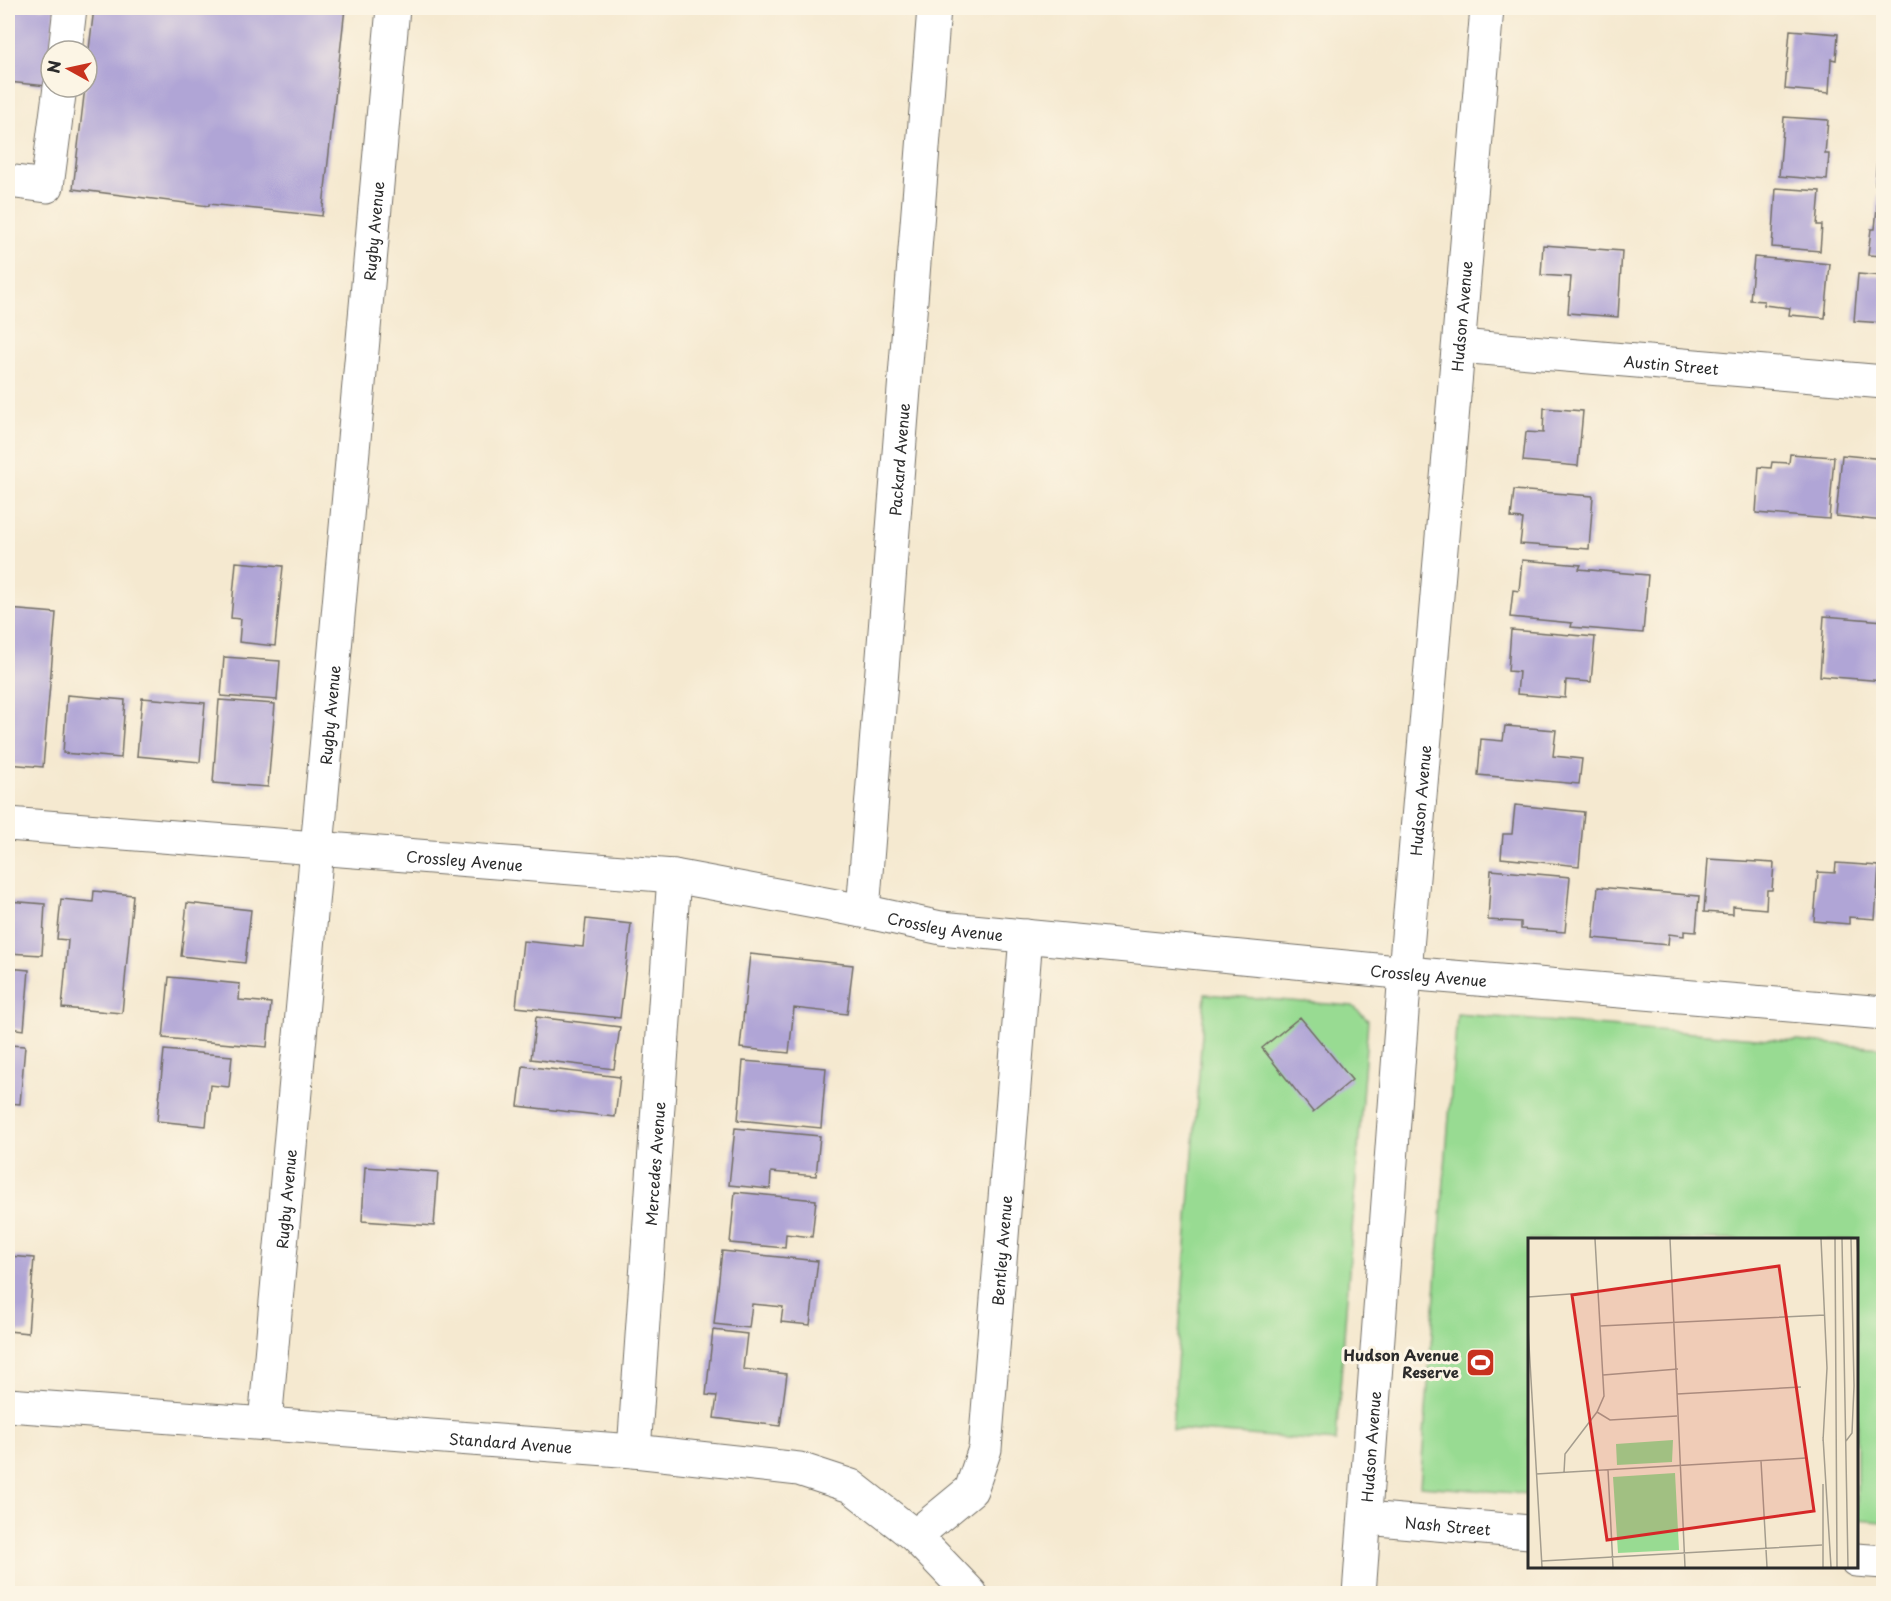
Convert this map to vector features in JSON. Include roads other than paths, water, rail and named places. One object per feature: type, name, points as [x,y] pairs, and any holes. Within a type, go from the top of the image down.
[{"type":"street","points":[[66,39],[70,8]]},
{"type":"street","name":"Rugby Avenue","points":[[265,1423],[393,8]]},
{"type":"street","name":"Packard Avenue","points":[[862,911],[934,8]]},
{"type":"street","name":"Hudson Avenue","points":[[1359,1593],[1405,972],[1487,8]]},
{"type":"street","points":[[8,181],[47,186],[58,99]]},
{"type":"street","name":"Austin Street","points":[[1459,345],[1884,382]]},
{"type":"street","name":"Crossley Avenue","points":[[8,824],[674,876],[940,928],[1405,972],[1884,1013]]},
{"type":"street","name":"Mercedes Avenue","points":[[634,1451],[674,876]]},
{"type":"street","name":"Bentley Avenue","points":[[915,1536],[971,1490],[985,1449],[1026,936]]},
{"type":"street","name":"Standard Avenue","points":[[8,1405],[634,1451],[799,1469],[851,1486],[915,1536],[971,1593]]},
{"type":"street","name":"Nash Street","points":[[1366,1518],[1528,1532]]},
{"type":"street","points":[[1858,1560],[1884,1562]]},
{"type":"place","name":"Hudson Avenue Reserve","points":[[1480,1363]]}]
